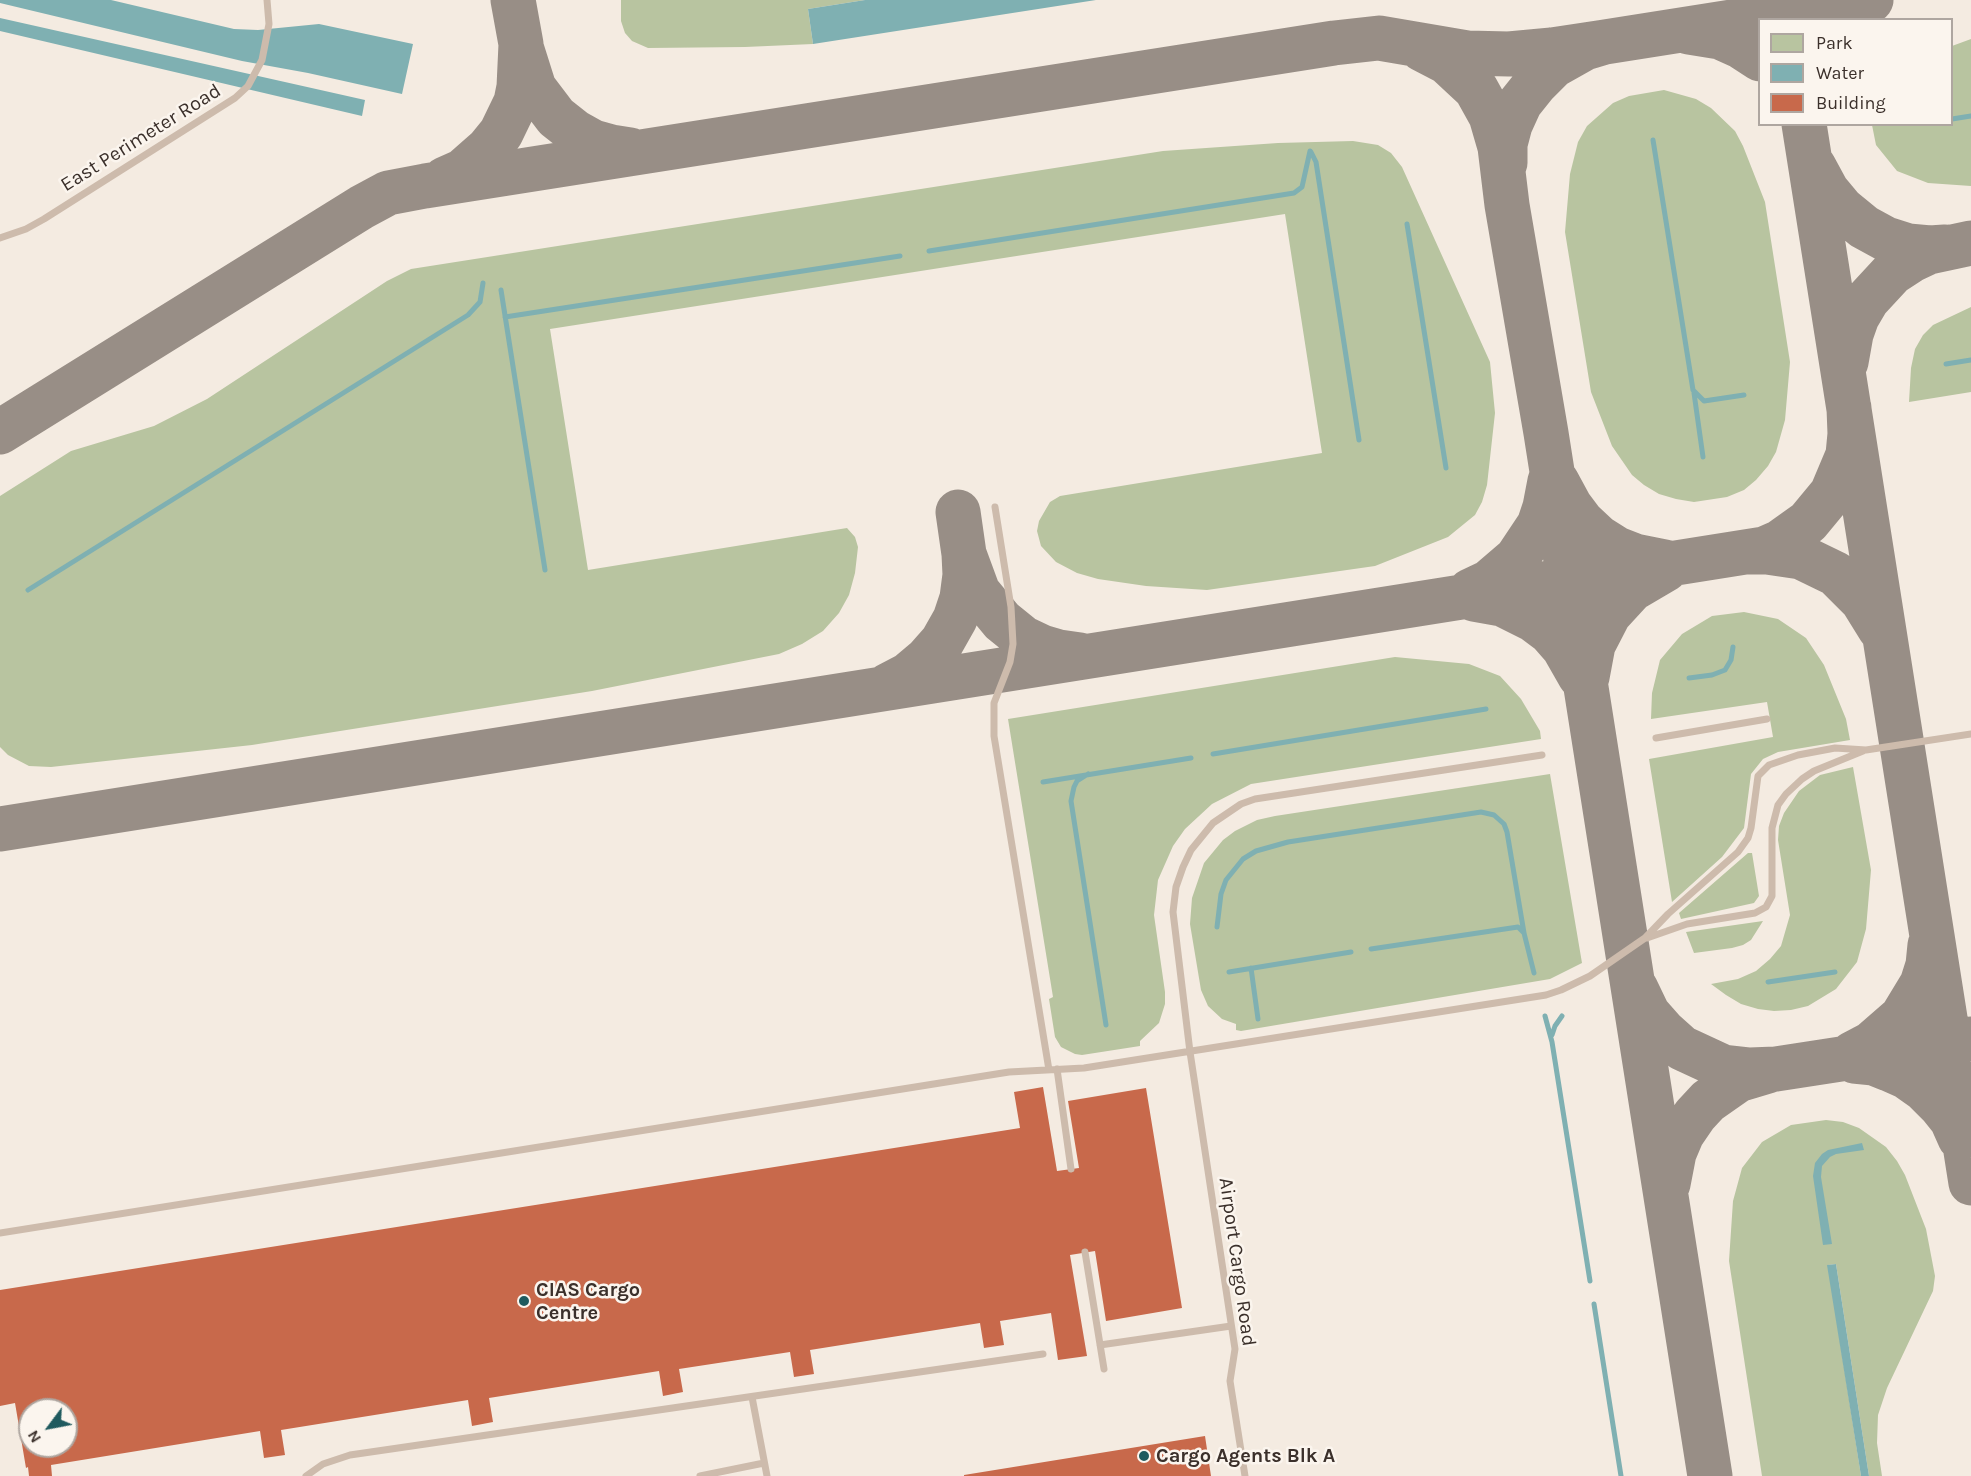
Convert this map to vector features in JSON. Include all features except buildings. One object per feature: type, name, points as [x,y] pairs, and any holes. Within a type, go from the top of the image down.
[{"type":"lane","name":"East Perimeter Road","points":[[0,238],[26,229],[44,219],[235,98],[248,86],[262,60],[269,24],[267,1]]},
{"type":"lane","points":[[995,507],[1011,607],[1013,644],[1010,662],[994,703],[994,736],[1071,1169]]},
{"type":"lane","points":[[1656,738],[1767,719]]},
{"type":"lane","points":[[0,1233],[997,1074],[1084,1068],[1545,995],[1590,976],[1645,938],[1744,844],[1751,828],[1758,776],[1769,765],[1786,758],[1835,748],[1866,750],[1971,734]]},
{"type":"lane","points":[[1645,938],[1687,924],[1755,913],[1766,907],[1772,896],[1772,828],[1778,805],[1802,778],[1866,750]]},
{"type":"lane","name":"Airport Cargo Road","points":[[1245,1476],[1230,1381],[1235,1348],[1190,1052],[1173,912],[1176,887],[1183,867],[1191,850],[1213,823],[1241,804],[1268,796],[1542,755]]},
{"type":"lane","points":[[1085,1252],[1104,1369]]},
{"type":"lane","points":[[1100,1345],[1231,1326]]},
{"type":"lane","points":[[306,1476],[323,1464],[350,1455],[1043,1354]]},
{"type":"lane","points":[[752,1397],[767,1476]]},
{"type":"lane","points":[[700,1476],[764,1463]]},
{"type":"green space","points":[[621,0],[865,0],[808,9],[813,44],[648,48],[632,41],[625,33],[621,21]]},
{"type":"green space","points":[[1971,39],[1971,186],[1928,183],[1897,171],[1876,145],[1872,126],[1953,126],[1953,46]]},
{"type":"green space","points":[[1664,90],[1696,99],[1711,108],[1735,131],[1743,146],[1765,202],[1790,362],[1785,420],[1776,452],[1768,466],[1744,490],[1727,497],[1694,502],[1659,494],[1644,485],[1632,475],[1612,446],[1591,392],[1565,232],[1570,174],[1578,142],[1587,126],[1613,103],[1629,96]]},
{"type":"green space","points":[[1353,141],[1378,145],[1391,153],[1402,167],[1490,362],[1495,413],[1487,485],[1475,515],[1448,537],[1375,566],[1207,590],[1146,586],[1098,579],[1077,573],[1056,562],[1041,546],[1037,531],[1039,521],[1050,502],[1060,496],[1322,453],[1285,214],[550,329],[588,570],[847,528],[855,537],[858,547],[855,573],[849,595],[839,613],[823,631],[779,654],[592,691],[252,745],[51,767],[29,766],[8,755],[0,747],[0,496],[71,451],[154,426],[207,399],[387,281],[411,269],[1163,151],[1278,143]]},
{"type":"green space","points":[[1971,307],[1971,392],[1909,402],[1911,368],[1915,349],[1923,335],[1933,325]]},
{"type":"green space","points":[[1744,612],[1778,619],[1806,638],[1824,665],[1846,719],[1850,740],[1778,752],[1763,759],[1751,774],[1744,828],[1722,857],[1672,902],[1649,759],[1773,737],[1767,702],[1651,719],[1652,693],[1660,660],[1682,634],[1712,616]]},
{"type":"green space","points":[[1395,657],[1469,664],[1500,676],[1521,699],[1540,731],[1541,739],[1251,784],[1212,804],[1185,829],[1173,846],[1158,880],[1154,915],[1165,992],[1165,1004],[1159,1023],[1140,1041],[1140,1046],[1082,1055],[1061,1047],[1055,1037],[1049,999],[1053,997],[1008,719]]},
{"type":"green space","points":[[1853,767],[1871,870],[1866,929],[1857,962],[1836,989],[1808,1006],[1774,1011],[1741,1004],[1711,984],[1738,979],[1756,971],[1781,946],[1790,915],[1778,840],[1779,826],[1784,813],[1799,791],[1820,775]]},
{"type":"green space","points":[[1550,774],[1582,963],[1550,979],[1241,1031],[1236,1030],[1236,1024],[1222,1019],[1208,1006],[1201,990],[1190,924],[1192,898],[1204,863],[1223,840],[1235,831],[1257,820],[1275,816]]},
{"type":"green space","points":[[1748,853],[1752,853],[1759,896],[1754,903],[1681,919],[1679,913]]},
{"type":"green space","points":[[1763,921],[1751,940],[1732,948],[1694,953],[1686,932]]},
{"type":"green space","points":[[1826,1120],[1843,1122],[1859,1128],[1886,1147],[1897,1161],[1905,1175],[1926,1229],[1935,1276],[1933,1291],[1887,1388],[1878,1415],[1877,1443],[1882,1476],[1869,1476],[1836,1264],[1828,1265],[1861,1476],[1762,1476],[1729,1261],[1733,1201],[1742,1168],[1762,1142],[1791,1125]]},
{"type":"water","points":[[0,0],[111,0],[234,29],[258,30],[319,24],[413,44],[402,94],[242,61],[0,3]]},
{"type":"water","points":[[865,0],[1096,0],[813,44],[808,9]]},
{"type":"water","points":[[0,18],[365,100],[362,116],[0,31]]},
{"type":"water","points":[[1862,1143],[1864,1150],[1836,1154],[1822,1166],[1821,1177],[1832,1244],[1823,1245],[1813,1176],[1815,1163],[1828,1150]]},
{"type":"water","points":[[1836,1264],[1869,1476],[1861,1476],[1827,1265]]},
{"type":"waterway","points":[[1953,119],[1971,116]]},
{"type":"waterway","points":[[1653,140],[1693,390],[1704,401],[1744,395]]},
{"type":"waterway","points":[[929,251],[1294,193],[1302,187],[1310,151]]},
{"type":"waterway","points":[[1311,152],[1316,162],[1359,440]]},
{"type":"waterway","points":[[1407,224],[1446,468]]},
{"type":"waterway","points":[[505,317],[900,256]]},
{"type":"waterway","points":[[28,590],[468,315],[480,302],[483,283]]},
{"type":"waterway","points":[[501,290],[545,570]]},
{"type":"waterway","points":[[1946,364],[1971,360]]},
{"type":"waterway","points":[[1694,393],[1703,457]]},
{"type":"waterway","points":[[1689,678],[1712,675],[1725,670],[1731,660],[1733,647]]},
{"type":"waterway","points":[[1213,754],[1486,709]]},
{"type":"waterway","points":[[1043,782],[1191,758]]},
{"type":"waterway","points":[[1088,774],[1077,781],[1071,801],[1106,1025]]},
{"type":"waterway","points":[[1217,927],[1221,894],[1226,880],[1243,859],[1256,851],[1288,842],[1481,812],[1494,815],[1504,824],[1507,832],[1524,933]]},
{"type":"waterway","points":[[1371,949],[1518,927],[1524,933],[1534,973]]},
{"type":"waterway","points":[[1229,972],[1351,952]]},
{"type":"waterway","points":[[1251,968],[1258,1019]]},
{"type":"waterway","points":[[1768,982],[1835,972]]},
{"type":"waterway","points":[[1545,1016],[1552,1042],[1590,1281]]},
{"type":"waterway","points":[[1552,1035],[1562,1016]]},
{"type":"waterway","points":[[1594,1304],[1621,1476]]},
{"type":"taxiway","points":[[445,179],[463,171],[488,149],[501,133],[516,102],[521,44],[513,0]]},
{"type":"taxiway","points":[[1505,163],[1505,144],[1510,125],[1520,103],[1553,66],[1585,48],[1605,42],[1871,0]]},
{"type":"taxiway","points":[[1689,32],[1720,37],[1758,58]]},
{"type":"taxiway","points":[[0,432],[388,193],[1334,43],[1379,38],[1467,53],[1509,54],[1605,42]]},
{"type":"taxiway","points":[[1422,49],[1447,62],[1476,89],[1491,116],[1500,147],[1507,205],[1546,433],[1710,1476]]},
{"type":"taxiway","points":[[522,50],[534,88],[556,117],[593,142],[630,150]]},
{"type":"taxiway","points":[[1804,126],[1971,1183]]},
{"type":"taxiway","points":[[1814,167],[1827,191],[1842,209],[1864,227],[1886,239],[1908,246],[1945,247]]},
{"type":"taxiway","points":[[1846,362],[1857,317],[1867,300],[1892,273],[1929,252],[1971,243]]},
{"type":"taxiway","points":[[0,829],[1764,549],[1780,542],[1808,522],[1832,493],[1848,455],[1849,408]]},
{"type":"taxiway","points":[[1470,591],[1489,582],[1517,558],[1539,525],[1550,481]]},
{"type":"taxiway","points":[[1557,482],[1570,506],[1582,522],[1598,537],[1617,549],[1635,556],[1665,562]]},
{"type":"taxiway","points":[[887,686],[908,675],[927,659],[942,642],[955,619],[962,598],[965,575],[958,512]]},
{"type":"taxiway","points":[[1750,552],[1801,557],[1836,574],[1862,600],[1880,629]]},
{"type":"taxiway","points":[[964,554],[978,592],[1002,621],[1023,638],[1042,647],[1080,655]]},
{"type":"taxiway","points":[[1587,677],[1593,645],[1609,614],[1632,589],[1666,569]]},
{"type":"taxiway","points":[[1474,599],[1502,604],[1534,620],[1550,632],[1564,648],[1580,676]]},
{"type":"taxiway","points":[[1852,1054],[1871,1044],[1902,1017],[1922,984],[1928,965],[1930,945]]},
{"type":"taxiway","points":[[1636,989],[1648,1014],[1663,1031],[1682,1048],[1723,1067],[1750,1070],[1776,1069],[1971,1039]]},
{"type":"taxiway","points":[[1854,1061],[1874,1063],[1907,1077],[1924,1089],[1952,1120],[1960,1138]]},
{"type":"taxiway","points":[[1668,1184],[1674,1153],[1682,1134],[1695,1115],[1708,1101],[1738,1080],[1768,1071]]},
{"type":"place","name":"CIAS Cargo Centre","points":[[524,1301]]},
{"type":"place","name":"Cargo Agents Blk A","points":[[1144,1456]]}]
